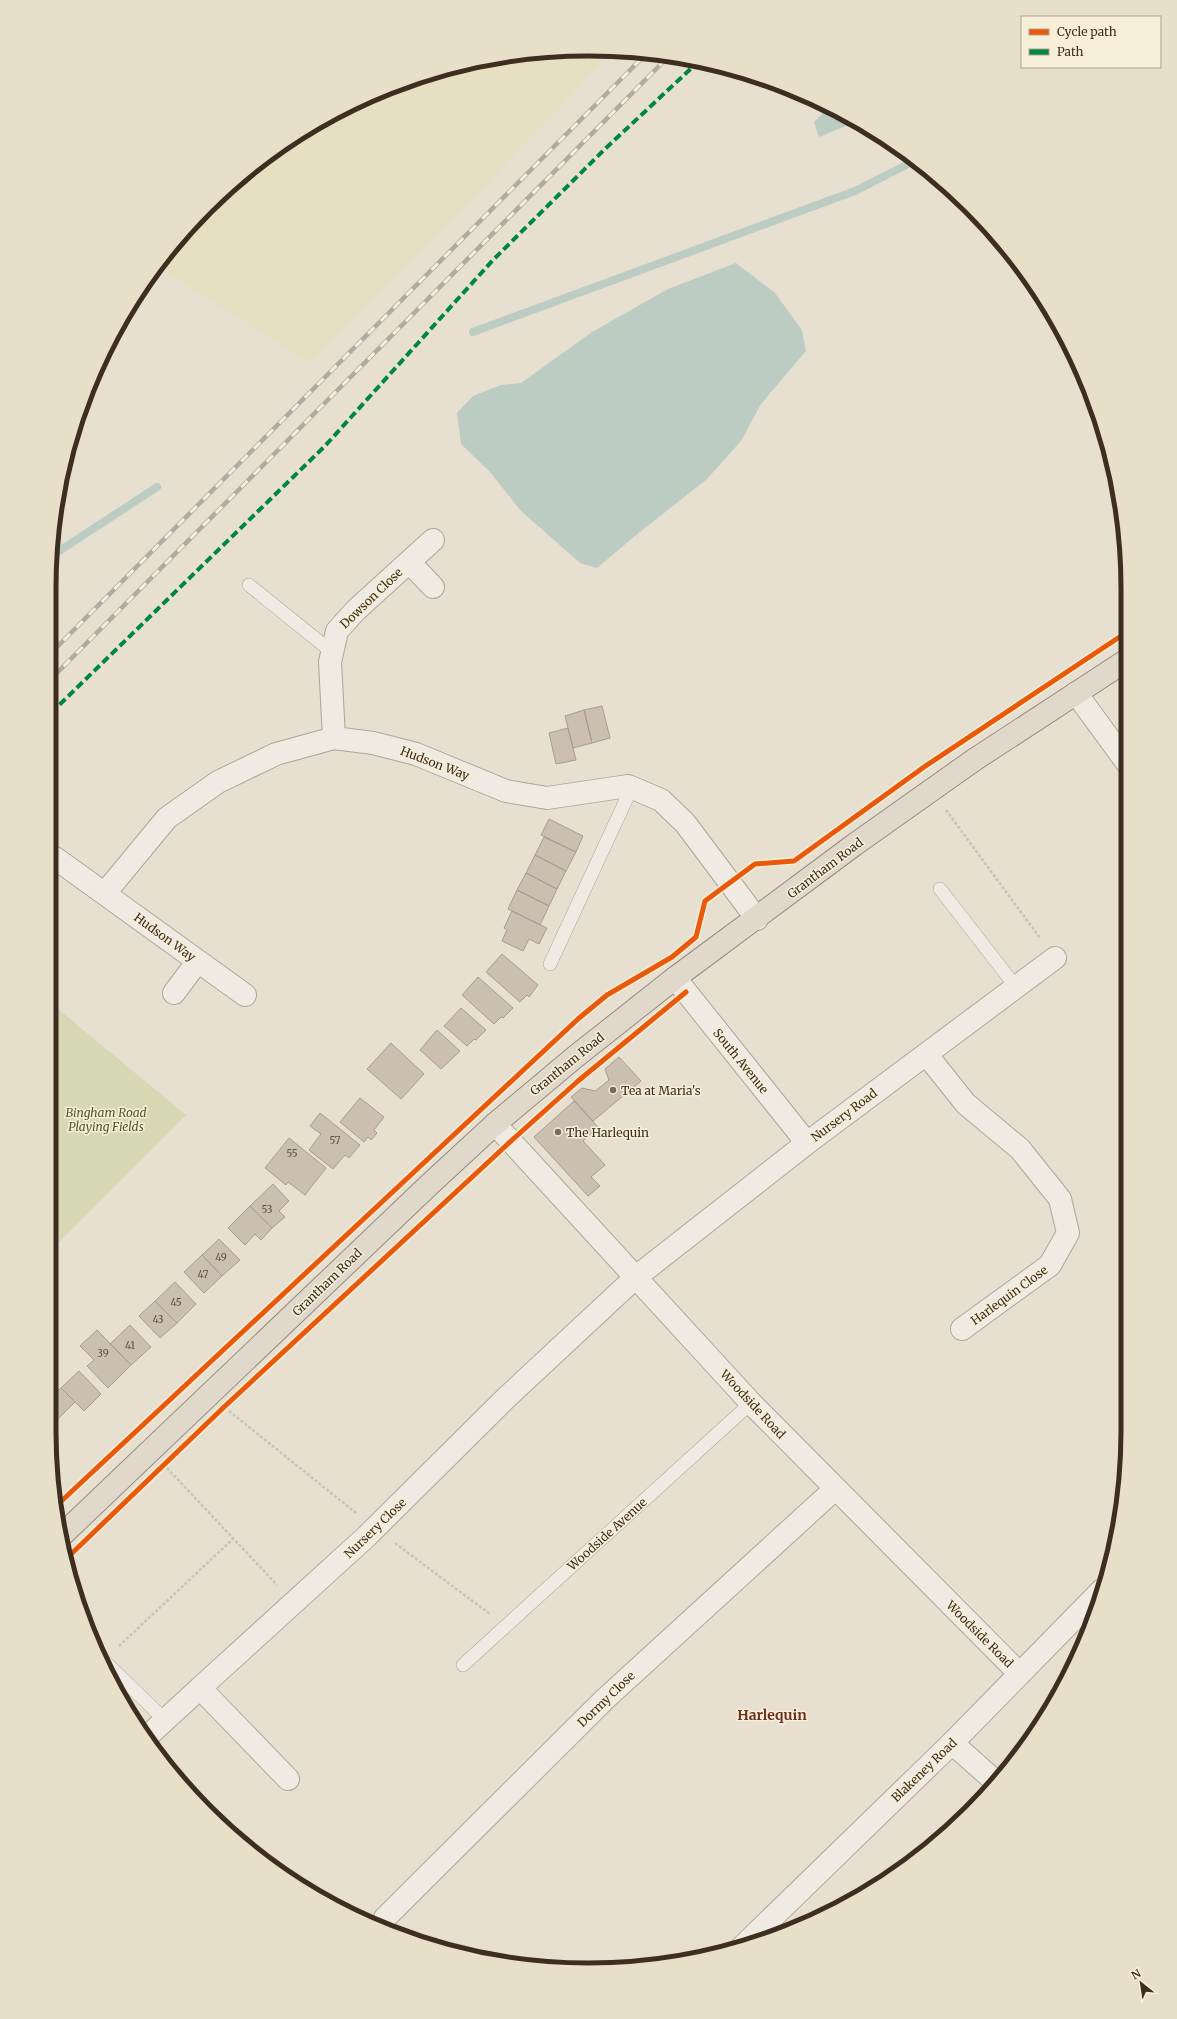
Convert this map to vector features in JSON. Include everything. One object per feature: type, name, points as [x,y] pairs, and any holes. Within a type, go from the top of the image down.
[{"type":"highway","name":"Grantham Road","points":[[66,1532],[425,1189],[495,1124],[575,1058],[675,978],[974,760],[1121,664]]},
{"type":"street","name":"Dowson Close","points":[[334,738],[330,662],[337,631],[356,610],[433,540]]},
{"type":"street","points":[[409,562],[434,587]]},
{"type":"street","points":[[1076,693],[1121,754]]},
{"type":"street","name":"Hudson Way","points":[[105,893],[167,818],[218,782],[276,754],[334,738],[374,743],[416,754],[506,791],[547,798],[628,786],[632,787],[661,800],[684,824],[756,919]]},
{"type":"street","name":"Hudson Way","points":[[56,859],[245,994]]},
{"type":"street","name":"Nursery Road","points":[[636,1277],[807,1143],[1055,958]]},
{"type":"street","points":[[174,993],[198,961]]},
{"type":"street","name":"South Avenue","points":[[675,978],[807,1143]]},
{"type":"street","name":"Harlequin Close","points":[[926,1054],[966,1104],[1020,1149],[1060,1199],[1068,1233],[1050,1265],[962,1329]]},
{"type":"street","name":"Woodside Road","points":[[495,1124],[751,1403],[1020,1674]]},
{"type":"street","name":"Nursery Close","points":[[158,1727],[375,1529],[506,1398],[636,1277]]},
{"type":"street","name":"Dormy Close","points":[[386,1918],[605,1699],[835,1489]]},
{"type":"street","name":"Blakeney Road","points":[[752,1937],[952,1743],[1094,1598]]},
{"type":"street","points":[[200,1688],[288,1779]]},
{"type":"street","points":[[952,1743],[992,1778]]},
{"type":"lane","points":[[249,585],[332,652]]},
{"type":"lane","points":[[550,964],[632,787]]},
{"type":"lane","points":[[940,889],[1016,987]]},
{"type":"lane","name":"Woodside Avenue","points":[[463,1665],[751,1403]]},
{"type":"lane","points":[[116,1677],[158,1727]]},
{"type":"path","points":[[932,791],[1055,958]]},
{"type":"path","points":[[158,1470],[164,1464],[294,1603]]},
{"type":"path","points":[[106,1655],[234,1538]]},
{"type":"shaded area","points":[[554,57],[608,57],[438,235],[309,363],[162,270],[188,237],[212,212],[237,188],[264,166],[322,127],[353,111],[417,84],[485,66],[519,61]]},
{"type":"shaded area","points":[[825,111],[850,124],[819,137],[814,122]]},
{"type":"shaded area","points":[[736,263],[775,293],[802,330],[806,351],[761,404],[741,441],[707,479],[597,568],[580,563],[521,511],[490,472],[461,444],[457,413],[473,396],[501,385],[521,383],[592,332],[668,289]]},
{"type":"green space","name":"Bingham Road Playing Fields","points":[[56,1007],[186,1115],[56,1245]]},
{"type":"building","points":[[602,706],[610,738],[592,743],[584,710]]},
{"type":"building","points":[[584,710],[592,743],[573,748],[565,716]]},
{"type":"building","points":[[568,728],[576,760],[556,764],[549,733]]},
{"type":"building","points":[[549,819],[583,836],[576,852],[541,835]]},
{"type":"building","points":[[544,837],[576,852],[566,871],[535,855]]},
{"type":"building","points":[[535,855],[566,871],[557,889],[526,873]]},
{"type":"building","points":[[526,873],[557,889],[549,906],[517,890]]},
{"type":"building","points":[[517,890],[549,906],[540,925],[508,909]]},
{"type":"building","points":[[512,911],[547,928],[539,944],[529,939],[523,951],[502,941],[507,930],[504,928]]},
{"type":"building","points":[[502,954],[538,985],[529,997],[527,995],[520,1002],[486,972]]},
{"type":"building","points":[[478,977],[513,1008],[503,1018],[501,1017],[494,1024],[462,995]]},
{"type":"building","points":[[461,1008],[486,1030],[476,1040],[474,1039],[467,1046],[444,1026]]},
{"type":"building","points":[[437,1030],[460,1051],[441,1069],[420,1050]]},
{"type":"building","points":[[391,1043],[424,1074],[401,1099],[367,1069]]},
{"type":"building","name":"Tea at Maria's","points":[[619,1057],[641,1081],[593,1121],[571,1097],[582,1088],[595,1091],[609,1080],[605,1069]]},
{"type":"building","points":[[360,1098],[384,1117],[374,1130],[377,1133],[371,1140],[368,1137],[364,1142],[340,1122]]},
{"type":"building","points":[[574,1101],[598,1127],[583,1141],[605,1165],[591,1177],[600,1186],[588,1196],[534,1137]]},
{"type":"building","points":[[320,1113],[360,1145],[349,1158],[345,1155],[333,1169],[309,1150],[321,1134],[310,1126]]},
{"type":"building","points":[[289,1138],[326,1168],[305,1195],[288,1182],[286,1185],[265,1168]]},
{"type":"building","points":[[273,1184],[289,1201],[279,1211],[285,1217],[272,1228],[250,1206]]},
{"type":"building","points":[[250,1206],[272,1228],[261,1240],[255,1234],[245,1245],[228,1228]]},
{"type":"building","points":[[219,1239],[240,1260],[222,1276],[202,1255]]},
{"type":"building","points":[[202,1255],[222,1276],[204,1293],[184,1272]]},
{"type":"building","points":[[175,1282],[196,1304],[177,1323],[155,1301]]},
{"type":"building","points":[[155,1301],[177,1323],[160,1338],[139,1316]]},
{"type":"building","points":[[130,1325],[151,1347],[131,1365],[110,1344]]},
{"type":"building","points":[[97,1330],[131,1365],[108,1388],[87,1366],[94,1360],[80,1346]]},
{"type":"building","points":[[79,1371],[101,1394],[84,1411],[61,1388]]},
{"type":"building","points":[[61,1388],[75,1402],[56,1421],[56,1392]]},
{"type":"waterway","points":[[473,332],[855,191],[909,163]]},
{"type":"waterway","points":[[57,552],[157,487]]},
{"type":"railway","points":[[56,648],[641,59]]},
{"type":"railway","points":[[56,674],[663,62]]},
{"type":"marked path","points":[[56,708],[325,446],[493,260],[606,148],[693,66]]},
{"type":"cycle path","points":[[61,1501],[578,1019],[607,995],[672,957],[696,937],[705,901],[755,864],[794,861],[924,767],[1121,636]]},
{"type":"cycle path","points":[[71,1554],[224,1407],[511,1141],[578,1081],[686,992]]},
{"type":"place","name":"Tea at Maria's","points":[[613,1090]]},
{"type":"place","name":"The Harlequin","points":[[558,1132]]},
{"type":"district","name":"Harlequin","points":[[772,1715]]}]
